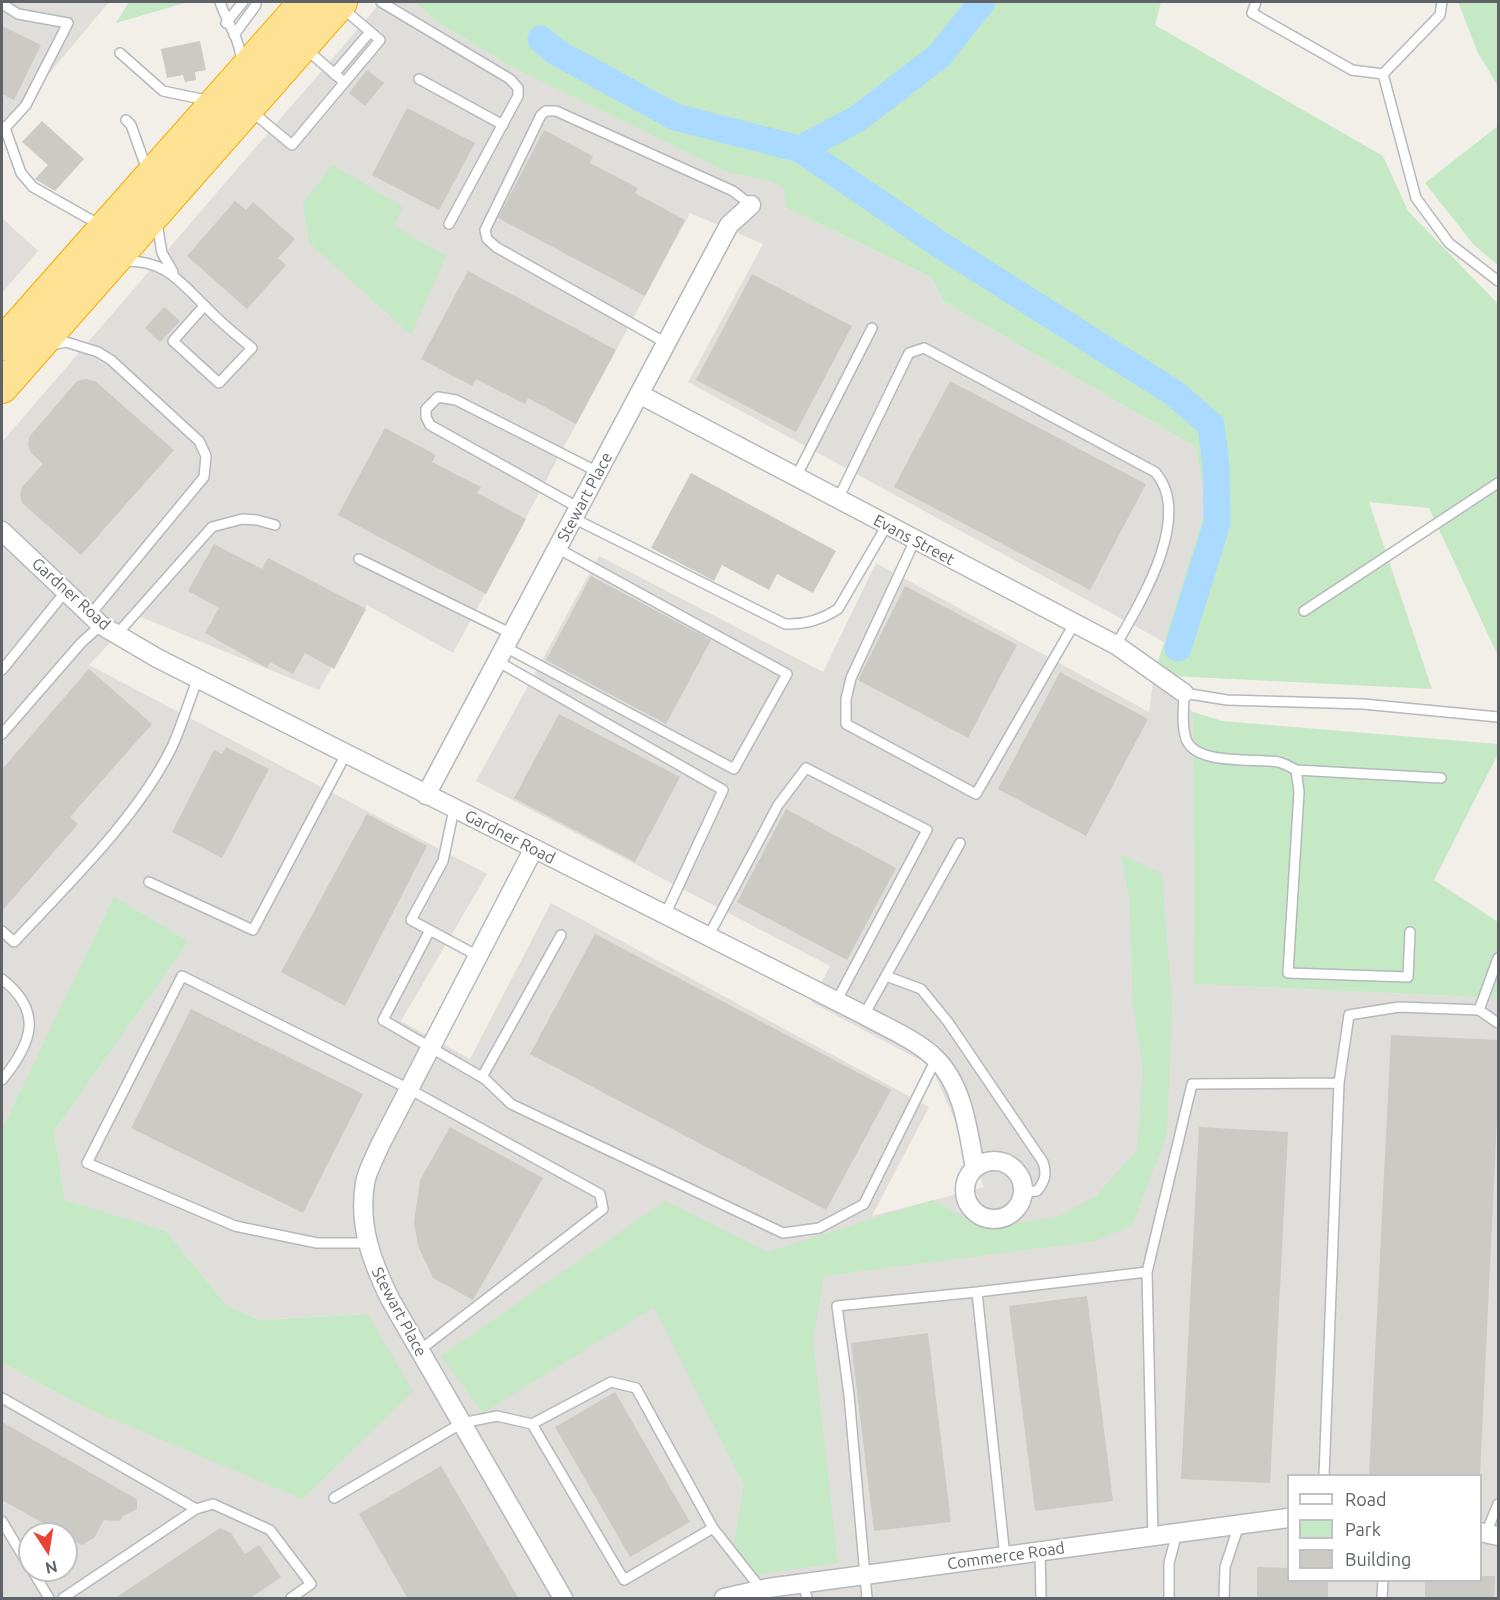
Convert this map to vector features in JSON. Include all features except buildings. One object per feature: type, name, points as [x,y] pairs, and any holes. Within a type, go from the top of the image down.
[{"type":"highway","points":[[2,344],[305,2]]},
{"type":"highway","points":[[2,387],[340,3]]},
{"type":"street","name":"Stewart Place","points":[[426,795],[729,225],[751,205]]},
{"type":"street","name":"Evans Street","points":[[639,394],[1116,645],[1184,693]]},
{"type":"street","name":"Gardner Road","points":[[2,531],[95,620],[117,634],[533,850],[864,1015],[920,1047],[936,1059],[961,1102],[975,1168]]},
{"type":"street","name":"Stewart Place","points":[[533,850],[380,1144],[365,1182],[363,1214],[367,1242],[390,1299],[563,1599]]},
{"type":"street","points":[[991,1162],[1008,1165],[1017,1174],[1022,1192],[1017,1208],[999,1219],[982,1217],[974,1212],[965,1196],[965,1185],[975,1168],[991,1162]]},
{"type":"street","name":"Commerce Road","points":[[724,1599],[761,1590],[805,1591],[867,1575],[1153,1537],[1240,1522],[1287,1518]]},
{"type":"lane","points":[[226,23],[243,2]]},
{"type":"lane","points":[[381,2],[513,82],[518,88],[518,96],[450,224]]},
{"type":"lane","points":[[1256,2],[1252,13],[1302,42],[1352,70],[1383,74]]},
{"type":"lane","points":[[1383,74],[1440,15],[1442,2]]},
{"type":"lane","points":[[223,3],[226,23],[241,49],[241,75]]},
{"type":"lane","points":[[247,107],[292,145],[380,40],[340,3]]},
{"type":"lane","points":[[2,4],[18,14],[68,23],[26,105],[3,127],[21,173],[33,187],[105,227]]},
{"type":"lane","points":[[234,35],[256,5]]},
{"type":"lane","points":[[334,74],[370,32]]},
{"type":"lane","points":[[302,46],[344,82]]},
{"type":"lane","points":[[120,53],[163,91],[216,102]]},
{"type":"lane","points":[[1383,74],[1416,198],[1449,243],[1498,281]]},
{"type":"lane","points":[[419,80],[503,125]]},
{"type":"lane","points":[[666,343],[496,247],[487,239],[485,230],[541,115],[546,111],[556,111],[733,191],[751,205]]},
{"type":"lane","points":[[126,120],[131,125],[149,177]]},
{"type":"lane","points":[[158,209],[158,241],[162,253],[176,276],[204,306],[252,348],[219,383],[173,341],[204,306]]},
{"type":"lane","points":[[112,262],[140,261],[161,267],[176,276]]},
{"type":"lane","points":[[796,477],[872,328]]},
{"type":"lane","points":[[2,734],[81,643],[95,620],[204,477],[207,467],[206,456],[199,441],[111,360],[98,352],[66,342],[37,347]]},
{"type":"lane","points":[[838,499],[909,353],[924,348],[1155,472],[1165,483],[1169,504],[1167,533],[1149,589],[1116,645]]},
{"type":"lane","points":[[598,472],[456,400],[438,397],[426,409],[426,417],[430,425],[537,485],[576,513],[784,624],[796,625],[825,618],[838,609],[887,525]]},
{"type":"lane","points":[[1304,611],[1498,483]]},
{"type":"lane","points":[[117,634],[212,527],[242,519],[275,525]]},
{"type":"lane","points":[[915,540],[851,678],[846,699],[846,724],[976,795],[1074,624]]},
{"type":"lane","points":[[505,647],[734,769],[787,674],[557,548]]},
{"type":"lane","points":[[359,559],[505,647],[723,790],[665,915]]},
{"type":"lane","points":[[2,670],[66,591]]},
{"type":"lane","points":[[2,931],[14,942],[100,849],[161,766],[173,745],[198,678]]},
{"type":"lane","points":[[1441,778],[1296,770],[1282,763],[1209,757],[1193,751],[1186,739],[1183,725],[1184,693],[1227,700],[1363,704],[1498,717]]},
{"type":"lane","points":[[149,882],[253,930],[346,754]]},
{"type":"lane","points":[[708,937],[778,805],[806,768],[927,830],[836,1002]]},
{"type":"lane","points":[[1296,770],[1299,792],[1288,973],[1408,977],[1410,932]]},
{"type":"lane","points":[[454,809],[443,861],[411,920],[478,956]]},
{"type":"lane","points":[[864,1015],[960,843]]},
{"type":"lane","points":[[430,930],[383,1020],[482,1077],[511,1104],[783,1233],[819,1228],[864,1204],[936,1059]]},
{"type":"lane","points":[[482,1077],[561,935]]},
{"type":"lane","points":[[1479,1010],[1498,958]]},
{"type":"lane","points":[[367,1242],[317,1243],[235,1226],[87,1163],[182,976],[409,1089],[600,1194],[603,1209],[420,1350]]},
{"type":"lane","points":[[886,976],[921,989],[948,1022],[1043,1162],[1046,1172],[1044,1182],[1037,1191],[1022,1192]]},
{"type":"lane","points":[[2,979],[22,998],[30,1018],[27,1042],[2,1080]]},
{"type":"lane","points":[[1324,1474],[1339,1083],[1349,1015],[1399,1007],[1479,1010],[1498,1023]]},
{"type":"lane","points":[[1153,1537],[1148,1272],[1192,1084],[1339,1083]]},
{"type":"lane","points":[[867,1599],[867,1575],[837,1306],[1148,1272]]},
{"type":"lane","points":[[977,1292],[1005,1557]]},
{"type":"lane","points":[[334,1498],[462,1423],[497,1416],[532,1424],[611,1382],[636,1388],[713,1528],[761,1590]]},
{"type":"lane","points":[[2,1398],[196,1509]]},
{"type":"lane","points":[[532,1424],[624,1581],[713,1528]]},
{"type":"lane","points":[[63,1599],[196,1509],[213,1504],[270,1530],[311,1584],[291,1599]]},
{"type":"lane","points":[[1488,1533],[1498,1504]]},
{"type":"lane","points":[[2,1521],[18,1547]]},
{"type":"lane","points":[[1224,1599],[1225,1567],[1240,1522]]},
{"type":"lane","points":[[1169,1599],[1169,1563],[1177,1533]]},
{"type":"lane","points":[[1040,1552],[1041,1599]]},
{"type":"lane","points":[[39,1582],[49,1599]]},
{"type":"lane","points":[[1382,1599],[1383,1582]]},
{"type":"shaded area","points":[[2,2],[109,2],[2,130]]},
{"type":"shaded area","points":[[381,2],[415,2],[436,21],[508,65],[727,171],[770,181],[785,189],[786,208],[931,277],[943,301],[1196,447],[1206,507],[1166,643],[688,382],[763,244],[690,213],[453,653],[367,605],[319,690],[136,615],[89,665],[487,874],[401,1021],[470,1059],[551,903],[929,1107],[872,1216],[984,1187],[931,1066],[811,1002],[830,966],[476,781],[599,556],[823,672],[876,563],[1149,712],[1154,675],[1193,712],[1194,984],[1498,998],[1498,1598],[2,1598],[2,1363],[84,1407],[367,1314],[260,1320],[227,1306],[166,1231],[65,1201],[54,1131],[189,941],[115,898],[2,1129],[2,442]]},
{"type":"shaded area","points":[[2,218],[38,251],[2,293]]},
{"type":"green space","points":[[129,2],[188,2],[116,23]]},
{"type":"green space","points":[[415,2],[1161,2],[1155,25],[1383,156],[1408,211],[1498,304],[1498,656],[1429,508],[1369,502],[1432,689],[1154,675],[1206,507],[1196,447],[943,301],[931,277],[786,208],[784,189],[770,181],[727,172],[508,65],[436,21]]},
{"type":"green space","points":[[1458,2],[1498,2],[1498,86],[1478,53]]},
{"type":"green space","points":[[1498,126],[1498,265],[1474,245],[1425,183]]},
{"type":"green space","points":[[333,165],[403,207],[394,226],[446,256],[411,335],[309,242],[303,203]]},
{"type":"green space","points":[[1193,712],[1222,721],[1498,744],[1498,754],[1434,880],[1498,922],[1498,998],[1194,984]]},
{"type":"green space","points":[[1121,854],[1162,874],[1172,1005],[1167,1134],[1132,1225],[1096,1241],[824,1276],[813,1339],[838,1563],[754,1575],[734,1543],[744,1485],[654,1307],[483,1413],[441,1356],[665,1201],[767,1252],[933,1200],[984,1228],[1058,1217],[1096,1196],[1137,1150],[1143,1070],[1133,1006],[1129,897]]},
{"type":"green space","points":[[114,897],[189,941],[54,1131],[65,1200],[166,1231],[227,1306],[260,1320],[367,1314],[413,1391],[302,1499],[84,1407],[2,1363],[2,1129]]},
{"type":"waterway","points":[[982,2],[939,56],[857,119],[800,149],[942,246],[1174,393],[1211,425],[1216,466],[1217,523],[1178,648]]},
{"type":"waterway","points":[[541,39],[556,52],[675,117],[800,149]]}]
